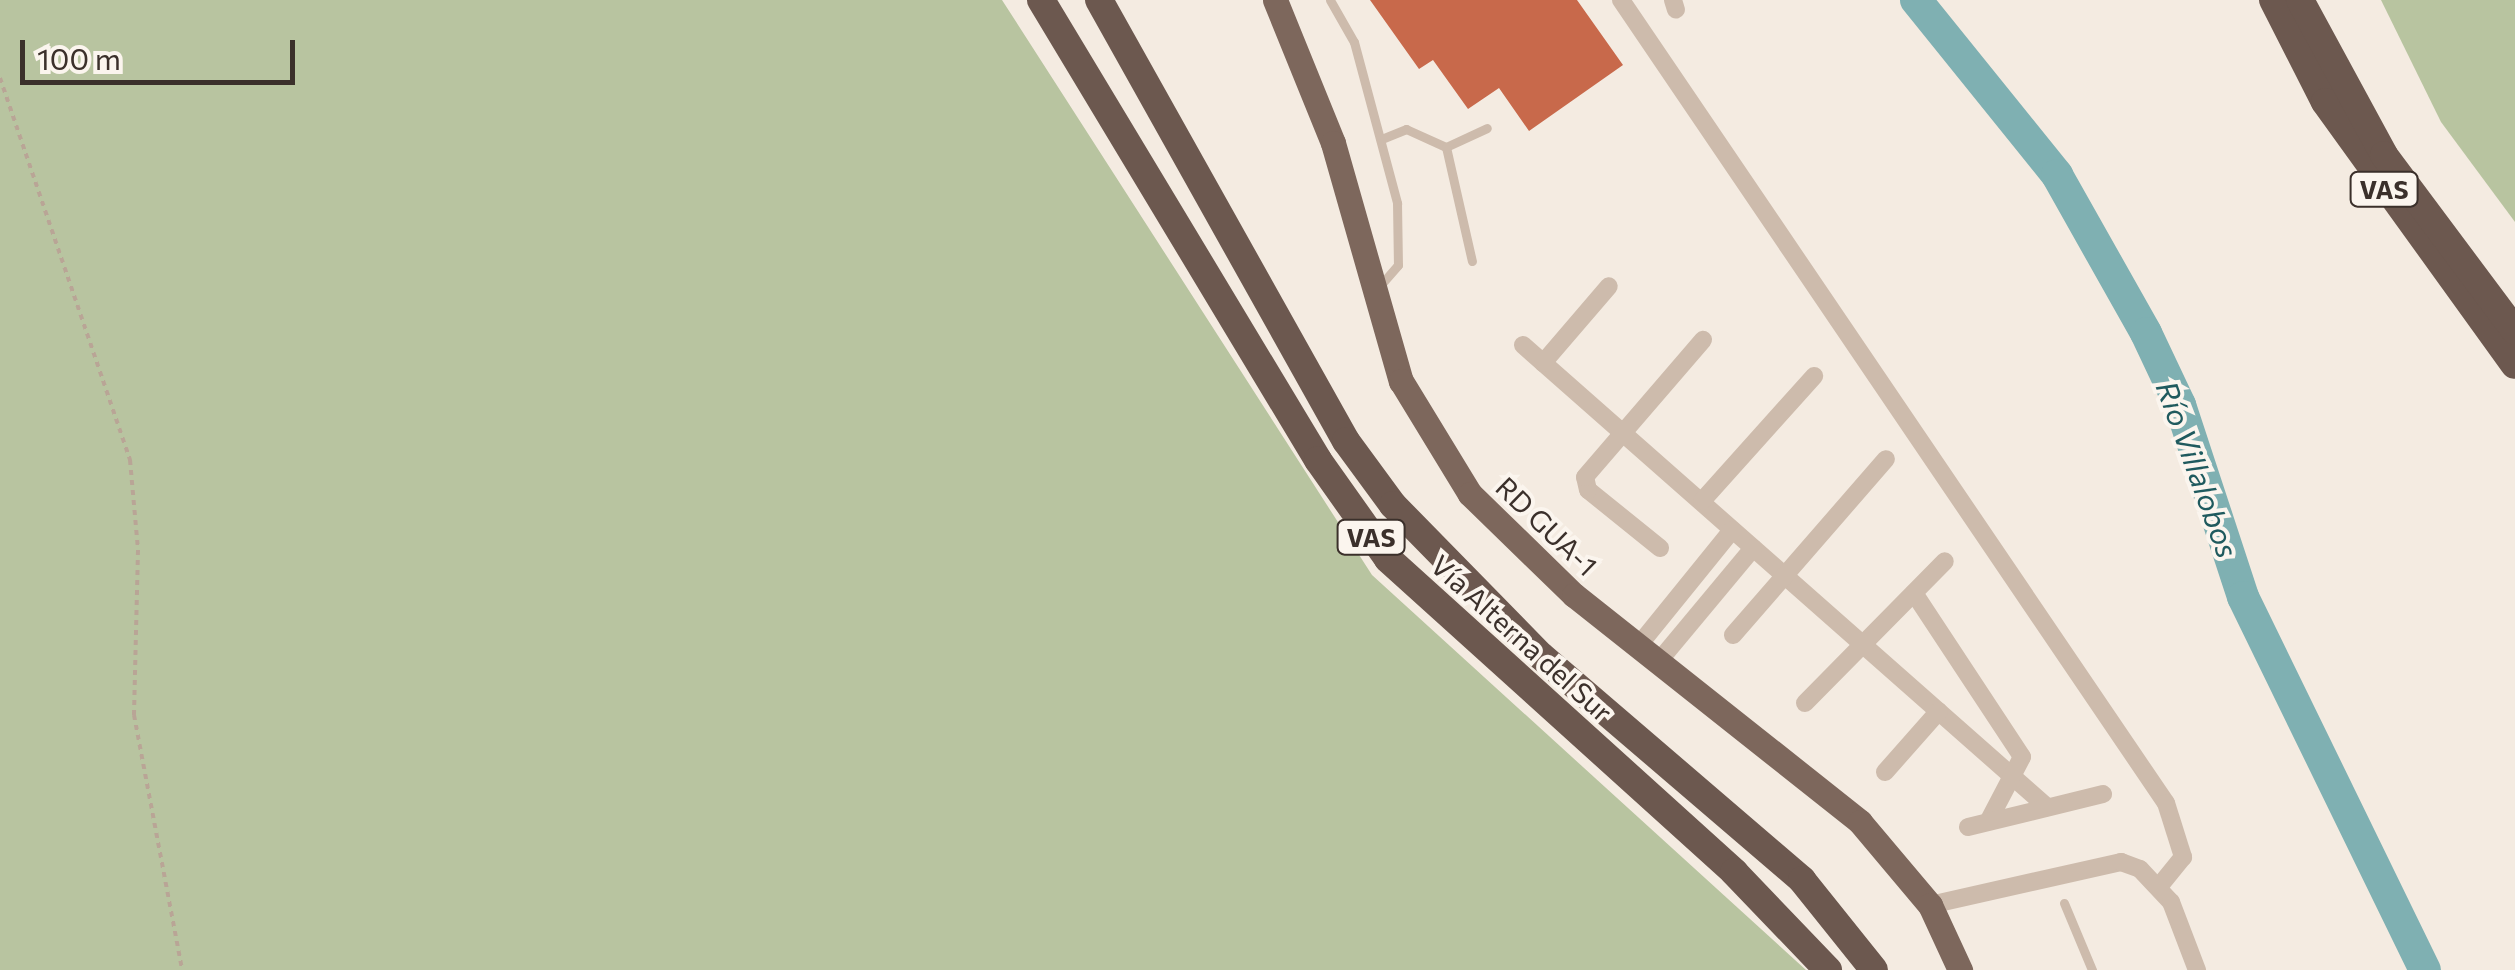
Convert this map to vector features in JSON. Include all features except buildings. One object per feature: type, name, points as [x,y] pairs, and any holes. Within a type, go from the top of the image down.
[{"type":"highway","name":"Vía Alterna del Sur","points":[[1042,0],[1318,460],[1380,549],[1448,619],[1734,872],[1828,970]]},
{"type":"highway","name":"Vía Alterna del Sur","points":[[1099,0],[1346,441],[1393,505],[1541,656],[1802,880],[1874,970]]},
{"type":"highway","name":"VAS","points":[[2274,0],[2325,102],[2515,365]]},
{"type":"highway","name":"VAS","points":[[2300,0],[2384,154],[2515,330]]},
{"type":"main road","name":"RD GUA-1","points":[[1275,0],[1333,144],[1402,381],[1470,494],[1518,546],[1860,822],[1930,905],[1960,970]]},
{"type":"street","points":[[1621,0],[2166,803],[2183,857],[2159,886]]},
{"type":"street","points":[[1542,362],[1609,286]]},
{"type":"street","points":[[1660,548],[1584,484],[1703,340]]},
{"type":"street","points":[[1522,345],[2047,807]]},
{"type":"street","points":[[1702,501],[1814,376]]},
{"type":"street","points":[[1733,635],[1782,573],[1886,459]]},
{"type":"street","points":[[1649,653],[1732,530]]},
{"type":"street","points":[[1649,653],[1754,548]]},
{"type":"street","points":[[1805,703],[1945,561]]},
{"type":"street","points":[[1914,593],[2018,749],[2020,761],[2008,775],[1989,820]]},
{"type":"street","points":[[1885,772],[1940,711]]},
{"type":"street","points":[[1968,827],[2103,794]]},
{"type":"street","points":[[1930,905],[2103,861],[2140,869],[2159,886],[2197,970]]},
{"type":"lane","points":[[1330,0],[1354,42],[1384,138],[1401,250],[1373,292]]},
{"type":"lane","points":[[1384,138],[1406,129],[1446,146],[1487,128]]},
{"type":"lane","points":[[1446,146],[1472,261]]},
{"type":"lane","points":[[2064,903],[2092,970]]},
{"type":"path","points":[[0,78],[130,460],[138,550],[134,714],[182,970]]},
{"type":"green space","points":[[0,0],[1002,0],[1372,575],[1806,970],[0,970]]},
{"type":"green space","points":[[2381,0],[2515,0],[2515,222],[2441,122]]},
{"type":"waterway","name":"Río Villalobos","points":[[1916,0],[2057,175],[2146,333],[2180,405],[2243,597],[2425,970]]}]
